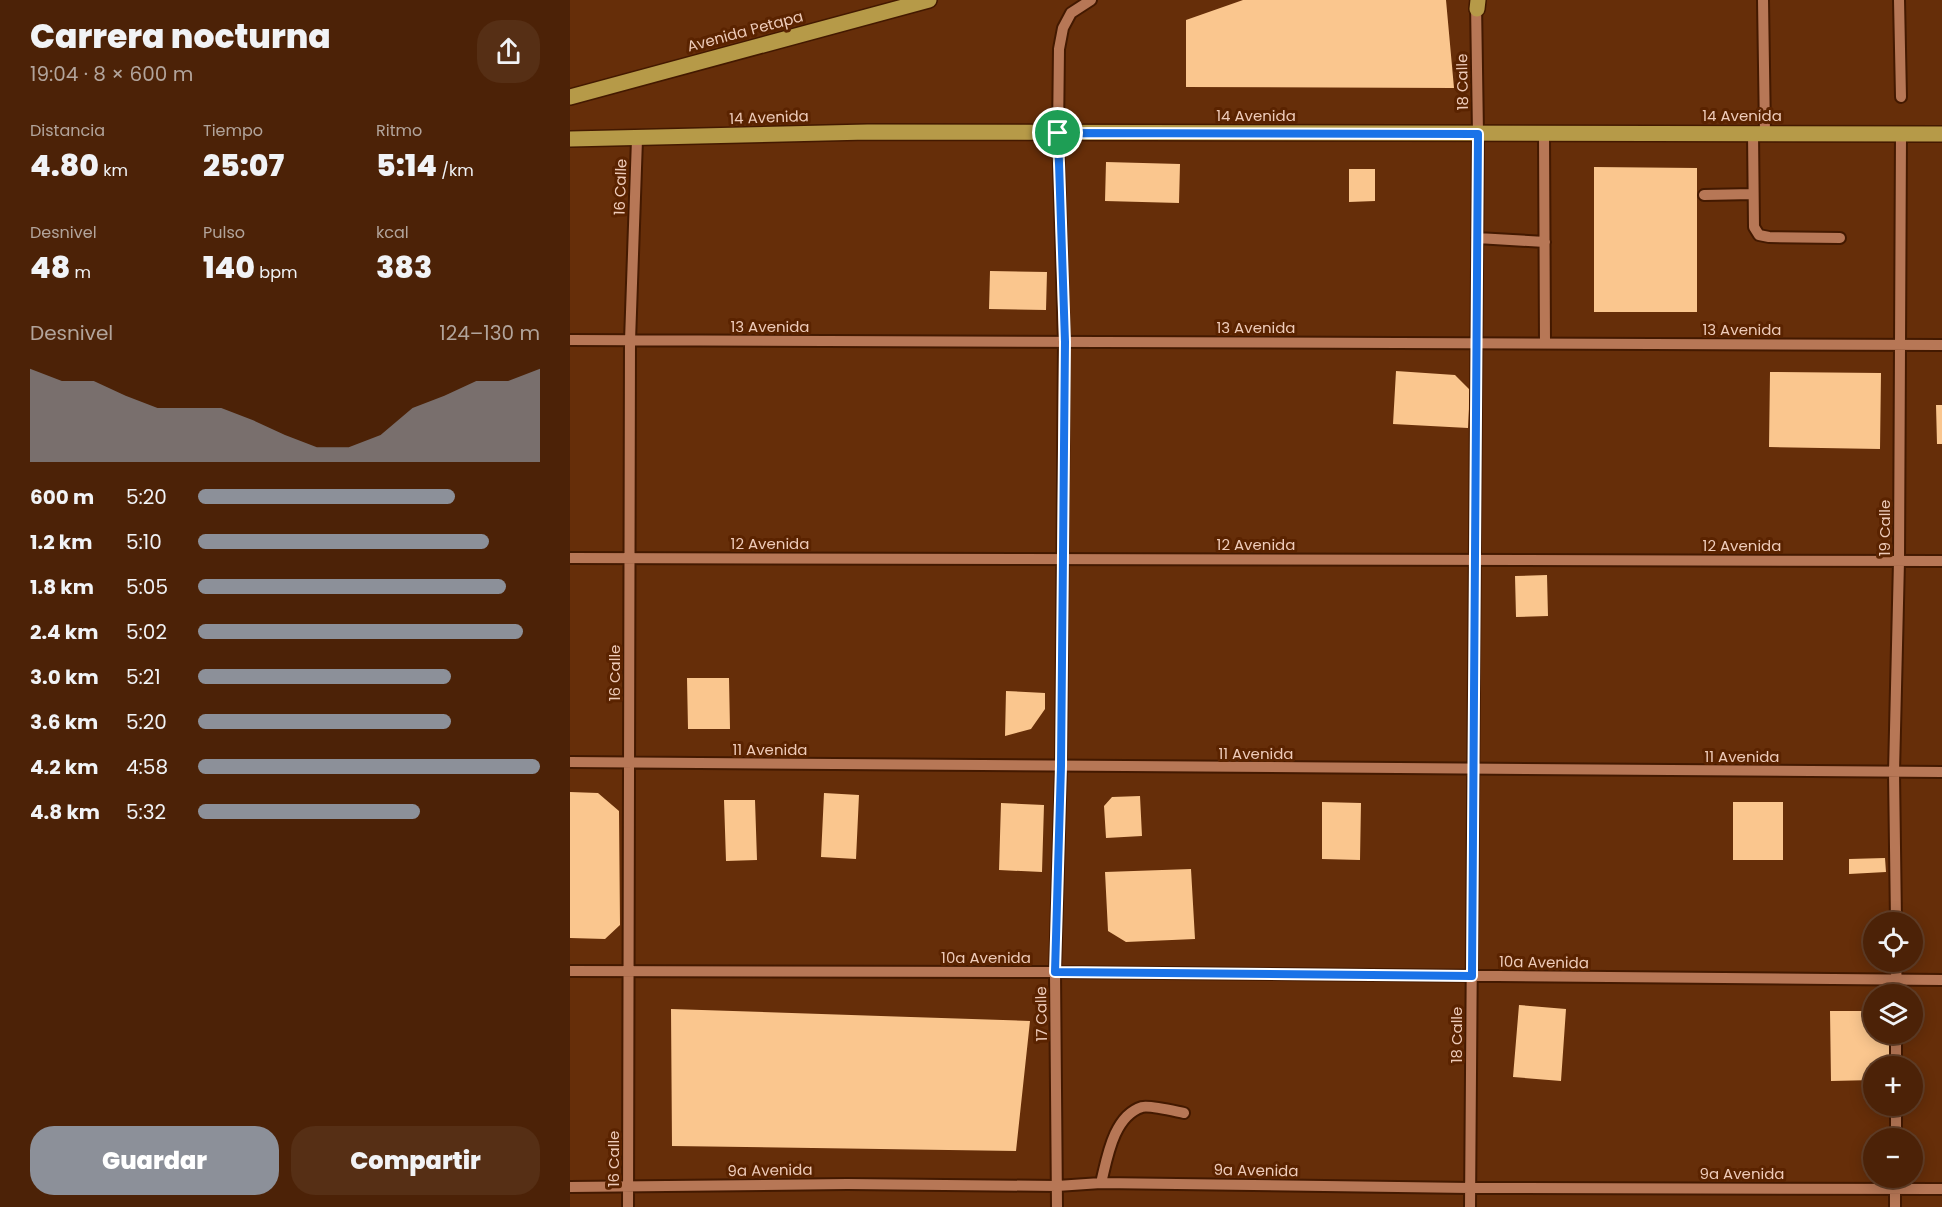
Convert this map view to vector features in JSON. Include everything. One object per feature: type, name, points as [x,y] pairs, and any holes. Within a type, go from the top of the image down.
[{"type":"main road","name":"Avenida Petapa","points":[[570,97],[929,0]]},
{"type":"main road","name":"14 Avenida","points":[[570,139],[868,132],[1942,134]]},
{"type":"street","points":[[1763,0],[1754,227],[1760,235],[1769,237],[1840,238]]},
{"type":"street","points":[[1899,0],[1901,97]]},
{"type":"street","name":"17 Calle","points":[[1057,1207],[1055,972],[1061,766],[1065,342],[1058,133],[1059,48],[1063,28],[1071,13],[1088,1]]},
{"type":"street","name":"18 Calle","points":[[1470,1207],[1477,343],[1477,3]]},
{"type":"street","name":"19 Calle","points":[[1896,912],[1894,772],[1899,561],[1900,133]]},
{"type":"street","points":[[1544,134],[1545,344]]},
{"type":"street","name":"16 Calle","points":[[628,1207],[630,340],[637,139]]},
{"type":"street","points":[[1704,195],[1754,194]]},
{"type":"street","points":[[1477,238],[1545,242]]},
{"type":"street","name":"13 Avenida","points":[[570,340],[1942,345]]},
{"type":"street","name":"12 Avenida","points":[[570,558],[1942,561]]},
{"type":"street","name":"11 Avenida","points":[[570,762],[1942,772]]},
{"type":"street","name":"10a Avenida","points":[[570,971],[1055,972],[1942,980]]},
{"type":"street","points":[[1897,972],[1897,984]]},
{"type":"street","points":[[1101,1183],[1111,1142],[1126,1116],[1143,1107],[1184,1113]]},
{"type":"street","name":"9a Avenida","points":[[570,1187],[848,1184],[1057,1186],[1101,1183],[1470,1188],[1863,1183]]},
{"type":"street","name":"9a Avenida","points":[[1923,1187],[1942,1189]]},
{"type":"street","points":[[1895,1188],[1895,1207]]},
{"type":"building","points":[[1243,0],[1446,0],[1454,88],[1186,87],[1186,20]]},
{"type":"building","points":[[1106,162],[1180,164],[1179,203],[1105,201]]},
{"type":"building","points":[[1594,167],[1697,168],[1697,312],[1594,312]]},
{"type":"building","points":[[1349,169],[1375,169],[1375,201],[1349,202]]},
{"type":"building","points":[[990,271],[1047,272],[1046,310],[989,309]]},
{"type":"building","points":[[1396,371],[1455,375],[1470,390],[1468,428],[1393,424]]},
{"type":"building","points":[[1770,372],[1881,373],[1880,449],[1769,447]]},
{"type":"building","points":[[1936,405],[1942,405],[1942,444],[1937,444]]},
{"type":"building","points":[[1547,575],[1548,616],[1516,617],[1515,576]]},
{"type":"building","points":[[687,678],[729,678],[730,729],[688,729]]},
{"type":"building","points":[[1006,691],[1045,693],[1045,709],[1031,729],[1005,736]]},
{"type":"building","points":[[570,792],[598,793],[619,811],[620,925],[605,939],[570,938]]},
{"type":"building","points":[[824,793],[859,795],[856,859],[821,857]]},
{"type":"building","points":[[1140,796],[1142,836],[1106,838],[1104,806],[1112,797]]},
{"type":"building","points":[[724,800],[755,800],[757,860],[726,861]]},
{"type":"building","points":[[1322,802],[1361,803],[1360,860],[1322,859]]},
{"type":"building","points":[[1733,802],[1783,802],[1783,860],[1733,860]]},
{"type":"building","points":[[1001,803],[1044,805],[1042,872],[999,870]]},
{"type":"building","points":[[1885,858],[1886,872],[1849,874],[1849,859]]},
{"type":"building","points":[[1191,869],[1195,939],[1126,942],[1108,931],[1105,872]]},
{"type":"building","points":[[1519,1005],[1566,1009],[1561,1081],[1513,1077]]},
{"type":"building","points":[[671,1009],[1030,1021],[1016,1151],[672,1146]]},
{"type":"building","points":[[1830,1011],[1863,1011],[1863,1044],[1892,1044],[1892,1056],[1863,1056],[1863,1080],[1831,1081]]},
{"type":"route","points":[[1058,133],[1478,134],[1472,976],[1055,972],[1061,766],[1065,342],[1058,133]]}]
